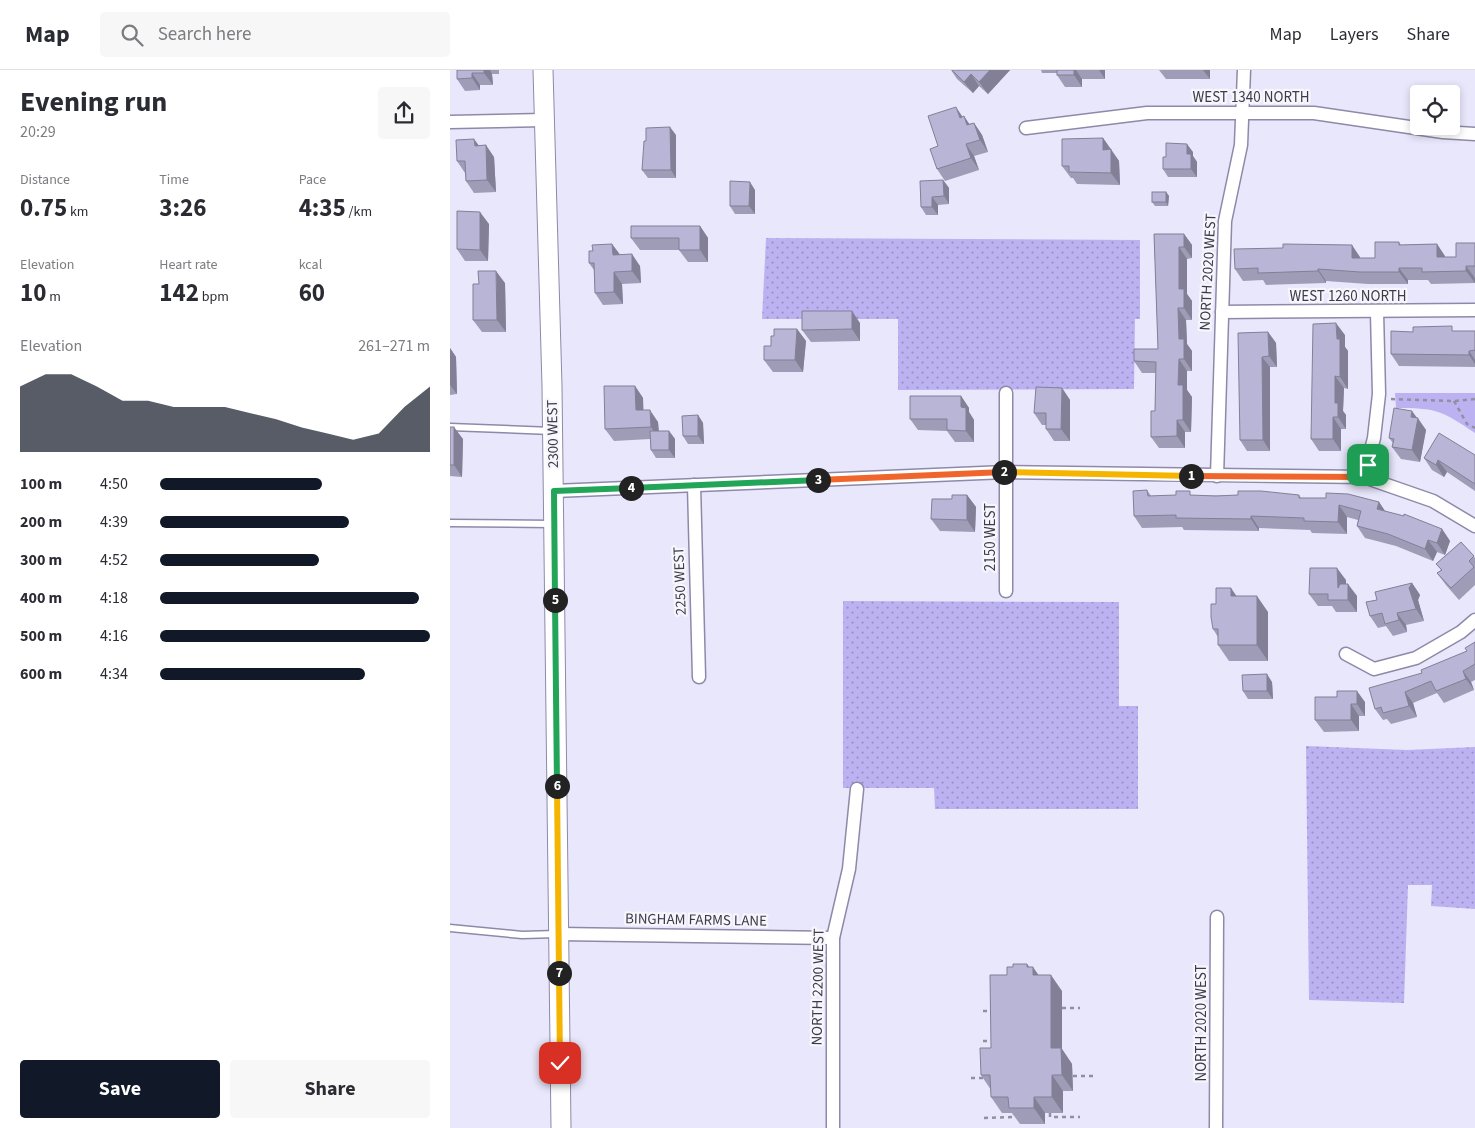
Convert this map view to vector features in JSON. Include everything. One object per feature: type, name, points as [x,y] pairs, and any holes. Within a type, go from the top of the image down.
[{"type":"main road","name":"2300 WEST","points":[[543,70],[553,432],[561,1128]]},
{"type":"street","name":"NORTH 2020 WEST","points":[[1217,476],[1225,221],[1241,145],[1244,70]]},
{"type":"street","name":"WEST 1340 NORTH","points":[[1026,128],[1146,113],[1314,113],[1444,132],[1475,134]]},
{"type":"street","points":[[450,122],[544,120]]},
{"type":"street","name":"WEST 1260 NORTH","points":[[1222,312],[1475,310]]},
{"type":"street","points":[[1364,477],[1374,438],[1379,394],[1377,312]]},
{"type":"street","name":"2150 WEST","points":[[1006,393],[1006,591]]},
{"type":"street","points":[[554,491],[1006,472],[1364,477],[1433,501],[1475,526]]},
{"type":"street","name":"2250 WEST","points":[[694,485],[699,676]]},
{"type":"street","points":[[1346,654],[1374,669],[1416,658],[1461,632],[1475,620]]},
{"type":"street","name":"NORTH 2200 WEST","points":[[834,1128],[833,938],[849,869],[857,789]]},
{"type":"street","name":"NORTH 2020 WEST","points":[[1216,1128],[1217,917]]},
{"type":"street","name":"BINGHAM FARMS LANE","points":[[559,934],[833,938]]},
{"type":"lane","points":[[450,427],[553,432]]},
{"type":"lane","points":[[450,523],[554,524]]},
{"type":"lane","points":[[450,928],[522,935],[559,934]]},
{"type":"path","points":[[1391,399],[1454,401],[1475,398]]},
{"type":"path","points":[[1454,401],[1467,424],[1475,428]]},
{"type":"path","points":[[1062,1008],[1080,1008]]},
{"type":"path","points":[[983,1011],[992,1011]]},
{"type":"path","points":[[983,1041],[1001,1041]]},
{"type":"path","points":[[1073,1076],[1094,1076]]},
{"type":"path","points":[[971,1078],[991,1077]]},
{"type":"path","points":[[984,1118],[1014,1117],[1014,1113]]},
{"type":"path","points":[[1050,1113],[1050,1116],[1080,1116]]},
{"type":"shaded area","points":[[766,238],[1140,240],[1140,319],[1135,319],[1134,389],[898,390],[898,319],[762,319]]},
{"type":"shaded area","points":[[1395,393],[1475,393],[1475,433],[1454,419],[1438,412],[1396,408]]},
{"type":"shaded area","points":[[843,601],[1119,602],[1119,706],[1138,706],[1138,809],[935,809],[934,788],[843,788]]},
{"type":"shaded area","points":[[1306,746],[1407,750],[1475,747],[1475,909],[1431,906],[1432,885],[1408,885],[1404,1003],[1309,1000]]},
{"type":"building","points":[[457,70],[484,70],[484,73],[472,73],[472,78],[457,79]]},
{"type":"building","points":[[952,70],[990,70],[979,82],[971,74],[964,82]]},
{"type":"building","points":[[1057,70],[1074,70],[1074,75],[1057,75]]},
{"type":"building","points":[[956,107],[960,118],[964,116],[967,125],[974,123],[980,140],[966,144],[971,158],[937,169],[930,149],[938,146],[928,116]]},
{"type":"building","points":[[670,127],[671,170],[642,170],[646,128]]},
{"type":"building","points":[[1103,138],[1103,150],[1111,149],[1111,173],[1069,172],[1069,166],[1062,166],[1062,139]]},
{"type":"building","points":[[474,139],[475,146],[486,145],[487,180],[466,181],[465,161],[457,161],[456,140]]},
{"type":"building","points":[[1166,143],[1187,144],[1187,154],[1191,154],[1191,169],[1163,169],[1163,157],[1166,157]]},
{"type":"building","points":[[943,180],[944,196],[932,197],[932,207],[921,207],[920,181]]},
{"type":"building","points":[[730,181],[750,182],[749,206],[730,206]]},
{"type":"building","points":[[1152,192],[1166,192],[1166,202],[1152,202]]},
{"type":"building","points":[[457,211],[480,212],[480,250],[457,249]]},
{"type":"building","points":[[631,226],[700,226],[700,250],[679,250],[679,238],[631,238]]},
{"type":"building","points":[[1154,234],[1184,234],[1184,247],[1179,247],[1179,289],[1184,289],[1184,308],[1178,308],[1179,339],[1184,339],[1184,359],[1179,359],[1178,385],[1183,385],[1183,420],[1177,420],[1177,436],[1151,437],[1151,411],[1155,411],[1156,362],[1134,361],[1134,349],[1158,349]]},
{"type":"building","points":[[1375,242],[1399,242],[1399,245],[1437,244],[1437,257],[1456,257],[1456,243],[1475,243],[1475,266],[1466,266],[1466,271],[1422,272],[1422,268],[1399,268],[1399,272],[1318,269],[1318,271],[1258,273],[1258,268],[1235,269],[1234,249],[1283,248],[1283,244],[1352,245],[1352,258],[1375,258]]},
{"type":"building","points":[[612,244],[613,255],[632,254],[632,271],[614,272],[614,292],[595,293],[594,263],[589,263],[589,251],[593,251],[592,245]]},
{"type":"building","points":[[478,271],[496,271],[497,320],[473,320],[473,284],[479,284]]},
{"type":"building","points":[[802,311],[852,311],[852,329],[802,330]]},
{"type":"building","points":[[1336,323],[1337,339],[1340,339],[1340,377],[1335,376],[1335,403],[1338,403],[1338,417],[1333,417],[1333,439],[1311,439],[1313,324]]},
{"type":"building","points":[[1452,326],[1452,331],[1475,331],[1475,350],[1469,351],[1469,355],[1391,354],[1391,331],[1413,332],[1413,327]]},
{"type":"building","points":[[774,329],[797,329],[795,360],[764,360],[764,346],[771,346],[771,336],[774,336]]},
{"type":"building","points":[[1268,332],[1269,356],[1262,357],[1263,440],[1240,440],[1238,333]]},
{"type":"building","points":[[604,386],[635,386],[636,410],[650,410],[651,427],[605,429]]},
{"type":"building","points":[[1036,387],[1062,388],[1061,429],[1046,429],[1046,413],[1034,413]]},
{"type":"building","points":[[910,396],[961,396],[961,407],[966,408],[966,431],[947,430],[947,419],[910,419]]},
{"type":"building","points":[[1394,408],[1412,411],[1411,417],[1418,418],[1412,450],[1392,447],[1394,439],[1389,438]]},
{"type":"building","points":[[698,415],[698,436],[683,436],[682,416]]},
{"type":"building","points":[[450,427],[454,427],[454,465],[450,465]]},
{"type":"building","points":[[650,431],[669,431],[669,450],[651,450]]},
{"type":"building","points":[[1439,433],[1475,455],[1475,484],[1438,460],[1436,465],[1424,458]]},
{"type":"building","points":[[1147,490],[1148,496],[1176,495],[1176,491],[1190,491],[1190,495],[1216,496],[1238,495],[1238,491],[1261,491],[1299,495],[1299,498],[1326,498],[1326,493],[1348,494],[1379,502],[1377,509],[1404,516],[1404,514],[1442,529],[1437,543],[1428,540],[1425,549],[1388,534],[1357,526],[1361,511],[1339,505],[1338,522],[1304,521],[1304,518],[1251,516],[1251,519],[1176,518],[1176,515],[1134,516],[1133,491]]},
{"type":"building","points":[[952,495],[967,495],[967,520],[931,519],[932,499],[952,499]]},
{"type":"building","points":[[1461,542],[1474,556],[1469,561],[1474,567],[1451,588],[1437,573],[1442,570],[1436,564]]},
{"type":"building","points":[[1310,568],[1337,568],[1338,588],[1340,584],[1348,584],[1348,600],[1328,600],[1328,594],[1309,594]]},
{"type":"building","points":[[1412,583],[1409,588],[1416,609],[1397,613],[1399,620],[1385,624],[1382,613],[1370,616],[1366,602],[1377,600],[1375,592]]},
{"type":"building","points":[[1216,588],[1231,588],[1231,596],[1257,596],[1257,645],[1218,645],[1218,629],[1213,629],[1211,617],[1211,604],[1216,604]]},
{"type":"building","points":[[1475,642],[1475,664],[1463,671],[1466,679],[1436,691],[1431,681],[1405,692],[1409,706],[1383,713],[1381,707],[1375,709],[1369,688],[1422,673],[1421,670],[1467,651],[1465,648]]},
{"type":"building","points":[[1267,674],[1267,691],[1243,691],[1242,675]]},
{"type":"building","points":[[1337,691],[1357,691],[1357,704],[1351,704],[1351,720],[1315,720],[1315,697],[1337,697]]},
{"type":"building","points":[[1013,964],[1027,964],[1027,967],[1033,967],[1033,975],[1051,975],[1051,1048],[1061,1048],[1062,1075],[1052,1075],[1052,1097],[1034,1097],[1034,1108],[1009,1108],[1008,1097],[991,1097],[990,1075],[981,1075],[980,1048],[991,1048],[990,975],[1007,975],[1007,967],[1013,967]]},
{"type":"route","points":[[560,1063],[554,491],[1006,472],[1364,477],[1368,465]]}]
